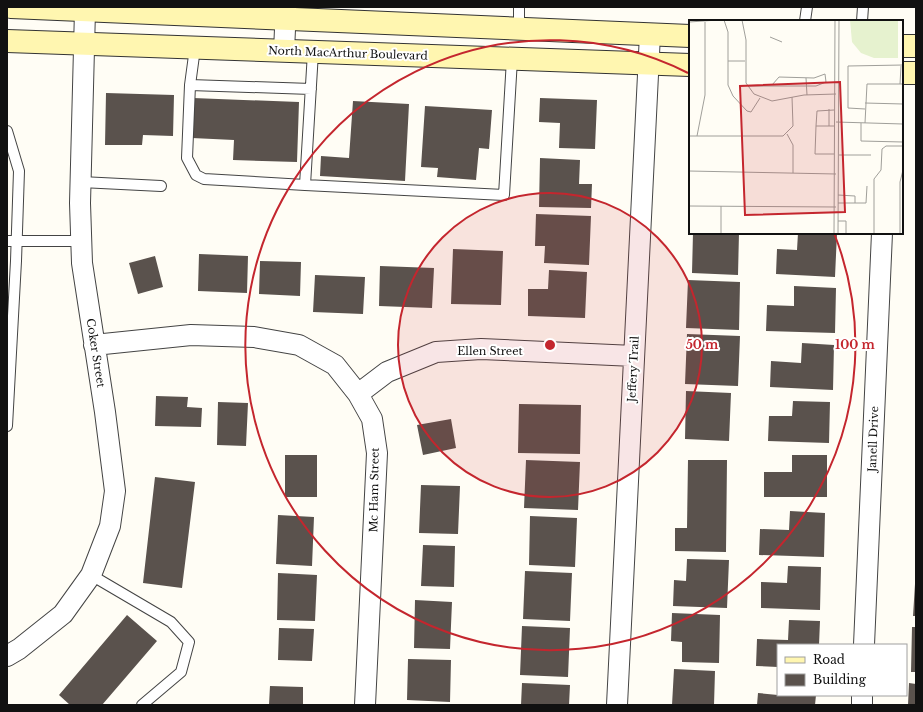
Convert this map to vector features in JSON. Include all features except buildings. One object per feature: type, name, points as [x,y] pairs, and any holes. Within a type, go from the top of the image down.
[{"type":"main road","points":[[11,7],[85,10],[519,17],[650,34],[689,36]]},
{"type":"main road","name":"North MacArthur Boulevard","points":[[7,41],[689,65]]},
{"type":"main road","points":[[903,46],[916,46]]},
{"type":"main road","points":[[903,72],[916,73]]},
{"type":"street","name":"Coker Street","points":[[7,656],[19,649],[63,614],[91,575],[110,526],[115,491],[105,412],[82,263],[80,182],[85,10]]},
{"type":"street","points":[[284,51],[285,13]]},
{"type":"street","name":"Jeffery Trail","points":[[617,705],[650,34]]},
{"type":"street","name":"Janell Drive","points":[[864,644],[882,234]]},
{"type":"street","name":"Mc Ham Street","points":[[94,345],[191,335],[254,337],[299,345],[335,364],[358,394],[372,419],[377,452],[365,705]]},
{"type":"street","name":"Ellen Street","points":[[358,394],[387,372],[436,352],[481,349],[634,356]]},
{"type":"lane","points":[[806,20],[807,7]]},
{"type":"lane","points":[[862,20],[863,7]]},
{"type":"lane","points":[[195,48],[190,85],[187,158],[196,175],[204,179],[504,195],[512,59]]},
{"type":"lane","points":[[305,185],[313,52]]},
{"type":"lane","points":[[190,85],[311,89]]},
{"type":"lane","points":[[7,131],[19,171],[12,241],[7,426]]},
{"type":"lane","points":[[80,182],[161,186]]},
{"type":"lane","points":[[12,241],[82,241]]},
{"type":"lane","points":[[91,575],[171,622],[189,642],[181,672],[142,705]]}]
